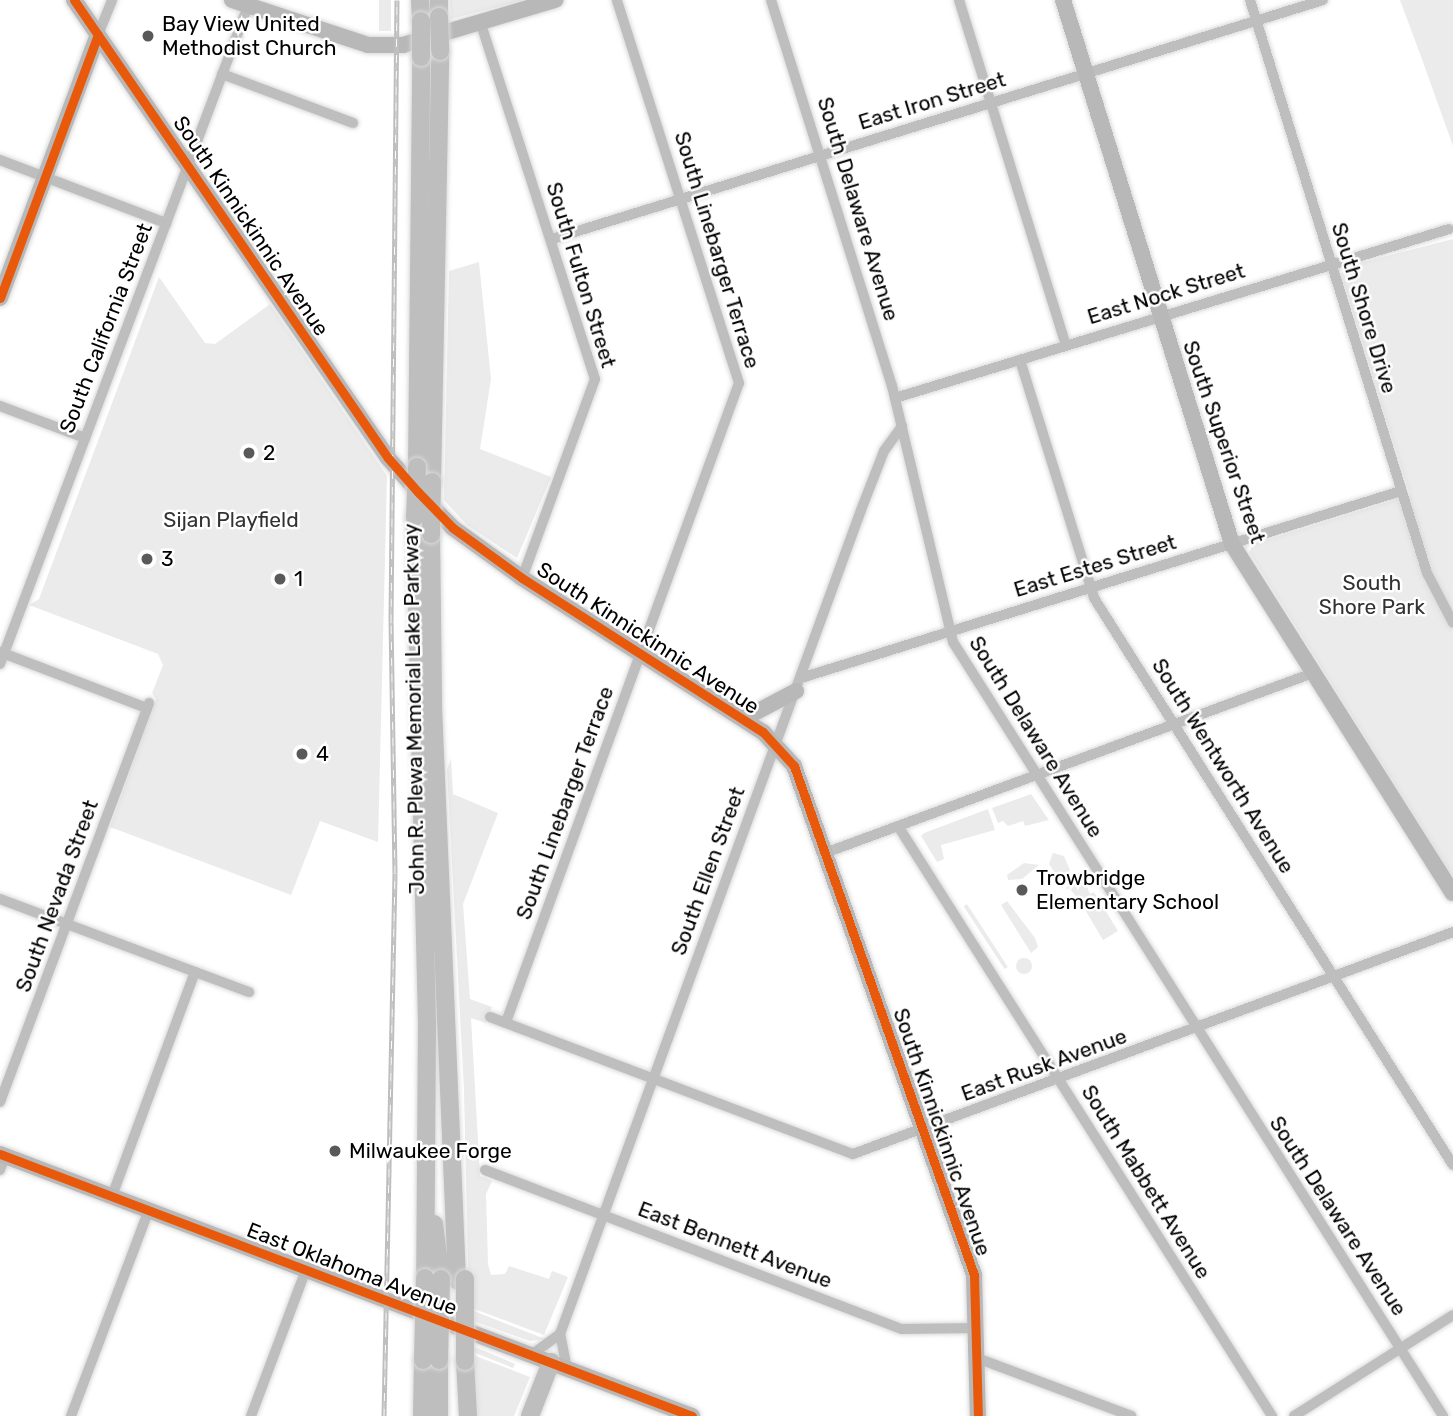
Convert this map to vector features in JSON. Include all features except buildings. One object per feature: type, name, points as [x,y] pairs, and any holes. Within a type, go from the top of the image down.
[{"type":"main road","name":"South Kinnickinnic Avenue","points":[[74,0],[388,458],[453,528],[522,578],[743,719],[775,743],[794,766],[974,1275],[978,1416]]},
{"type":"main road","points":[[232,0],[368,46],[403,45],[555,0]]},
{"type":"main road","name":"John R. Plewa Memorial Lake Parkway","points":[[420,0],[415,517],[427,1197],[447,1279],[446,1361],[422,1416]]},
{"type":"main road","name":"South Superior Street","points":[[1063,0],[1232,544],[1453,893]]},
{"type":"main road","name":"John R. Plewa Memorial Lake Parkway","points":[[439,8],[432,482],[433,706],[453,1179],[447,1279],[446,1361],[454,1416]]},
{"type":"main road","points":[[0,298],[98,35]]},
{"type":"main road","points":[[743,719],[798,684]]},
{"type":"main road","name":"East Oklahoma Avenue","points":[[2,1160],[112,1196],[692,1416]]},
{"type":"main road","points":[[439,1416],[446,1361]]},
{"type":"main road","points":[[446,1361],[468,1416]]},
{"type":"main road","points":[[530,1416],[559,1366]]},
{"type":"street","points":[[98,35],[112,0]]},
{"type":"street","name":"South Linebarger Terrace","points":[[506,1022],[739,383],[617,0]]},
{"type":"street","name":"South Delaware Avenue","points":[[771,0],[822,155],[895,398],[950,631],[1036,775],[1443,1416]]},
{"type":"street","points":[[959,0],[1066,345]]},
{"type":"street","name":"South Shore Drive","points":[[1250,0],[1427,573],[1453,623]]},
{"type":"street","name":"East Iron Street","points":[[552,239],[1323,0]]},
{"type":"street","name":"South California Street","points":[[1,656],[248,6]]},
{"type":"street","name":"South Fulton Street","points":[[480,21],[552,239],[594,379],[522,578]]},
{"type":"street","points":[[222,75],[353,123]]},
{"type":"street","points":[[0,160],[166,223]]},
{"type":"street","name":"East Nock Street","points":[[895,398],[1449,229]]},
{"type":"street","name":"South Wentworth Avenue","points":[[1020,360],[1090,587],[1453,1165]]},
{"type":"street","points":[[0,406],[85,438]]},
{"type":"street","name":"South Ellen Street","points":[[560,1334],[884,451],[902,426]]},
{"type":"street","name":"East Estes Street","points":[[798,684],[950,631],[1401,491]]},
{"type":"street","name":"South Nevada Street","points":[[0,1102],[148,705],[1,656]]},
{"type":"street","points":[[825,853],[1313,673]]},
{"type":"street","name":"South Mabbett Avenue","points":[[898,826],[1272,1416]]},
{"type":"street","points":[[0,899],[249,992]]},
{"type":"street","name":"East Rusk Avenue","points":[[491,1017],[853,1154],[1335,978],[1453,932]]},
{"type":"street","points":[[112,1196],[195,972]]},
{"type":"street","name":"East Bennett Avenue","points":[[485,1170],[902,1329],[976,1328]]},
{"type":"street","points":[[71,1416],[149,1210]]},
{"type":"street","points":[[251,1416],[306,1270]]},
{"type":"street","points":[[1294,1416],[1453,1315]]},
{"type":"street","points":[[531,1355],[560,1334]]},
{"type":"street","points":[[559,1366],[560,1334]]},
{"type":"street","points":[[977,1358],[1131,1416]]},
{"type":"green space","points":[[379,0],[391,0],[391,31],[379,31]]},
{"type":"green space","points":[[450,0],[525,0],[451,19]]},
{"type":"green space","points":[[1400,0],[1453,0],[1453,146],[1423,62]]},
{"type":"green space","name":"South Shore Park","points":[[1453,239],[1453,877],[1249,552],[1254,544],[1410,495],[1341,274],[1348,266]]},
{"type":"green space","points":[[479,262],[491,379],[480,449],[551,477],[517,558],[467,525],[444,500],[449,271]]},
{"type":"green space","name":"Sijan Playfield","points":[[159,277],[205,343],[215,344],[270,304],[387,476],[378,842],[320,821],[291,895],[110,827],[156,699],[152,693],[163,665],[158,654],[29,605],[39,599]]},
{"type":"green space","points":[[451,758],[453,794],[498,813],[463,904],[470,999],[492,1007],[486,1023],[471,1018],[480,1176],[492,1181],[486,1194],[488,1264],[491,1275],[505,1274],[509,1266],[549,1279],[552,1271],[568,1277],[544,1335],[469,1307],[464,1089],[447,770]]},
{"type":"green space","points":[[1031,794],[1049,820],[1025,826],[1023,821],[1008,826],[1003,821],[998,823],[992,808]]},
{"type":"green space","points":[[988,809],[995,830],[941,845],[944,859],[937,862],[921,836]]},
{"type":"green space","points":[[1053,853],[1064,856],[1070,870],[1066,876],[1058,878],[1049,864]]},
{"type":"green space","points":[[1024,863],[1039,865],[1022,879],[1008,880],[1007,875]]},
{"type":"green space","points":[[1081,872],[1090,894],[1094,892],[1118,931],[1103,940],[1080,901],[1069,888],[1066,890],[1071,879]]},
{"type":"green space","points":[[1007,901],[1035,938],[1038,947],[1031,953],[1001,905]]},
{"type":"green space","points":[[967,904],[1008,967],[1004,969],[964,906]]},
{"type":"green space","points":[[1021,958],[1027,958],[1032,966],[1030,972],[1021,974],[1016,969],[1016,963]]},
{"type":"green space","points":[[469,1309],[545,1339],[530,1341],[468,1319]]},
{"type":"green space","points":[[468,1344],[515,1364],[513,1368],[468,1350]]},
{"type":"green space","points":[[468,1353],[530,1377],[514,1416],[476,1416]]},
{"type":"railway","points":[[384,1416],[395,873],[391,622],[397,0]]},
{"type":"cycle path","points":[[74,0],[388,458],[418,492],[453,528],[522,578],[763,732],[794,766],[974,1275],[978,1416]]},
{"type":"cycle path","points":[[0,298],[98,35]]},
{"type":"cycle path","points":[[0,1154],[692,1416]]},
{"type":"place","name":"Bay View United Methodist Church","points":[[148,36]]},
{"type":"place","name":"2","points":[[249,453]]},
{"type":"place","name":"3","points":[[147,559]]},
{"type":"place","name":"1","points":[[280,579]]},
{"type":"place","name":"4","points":[[302,754]]},
{"type":"place","name":"Trowbridge Elementary School","points":[[1022,890]]},
{"type":"place","name":"Milwaukee Forge","points":[[335,1151]]}]
